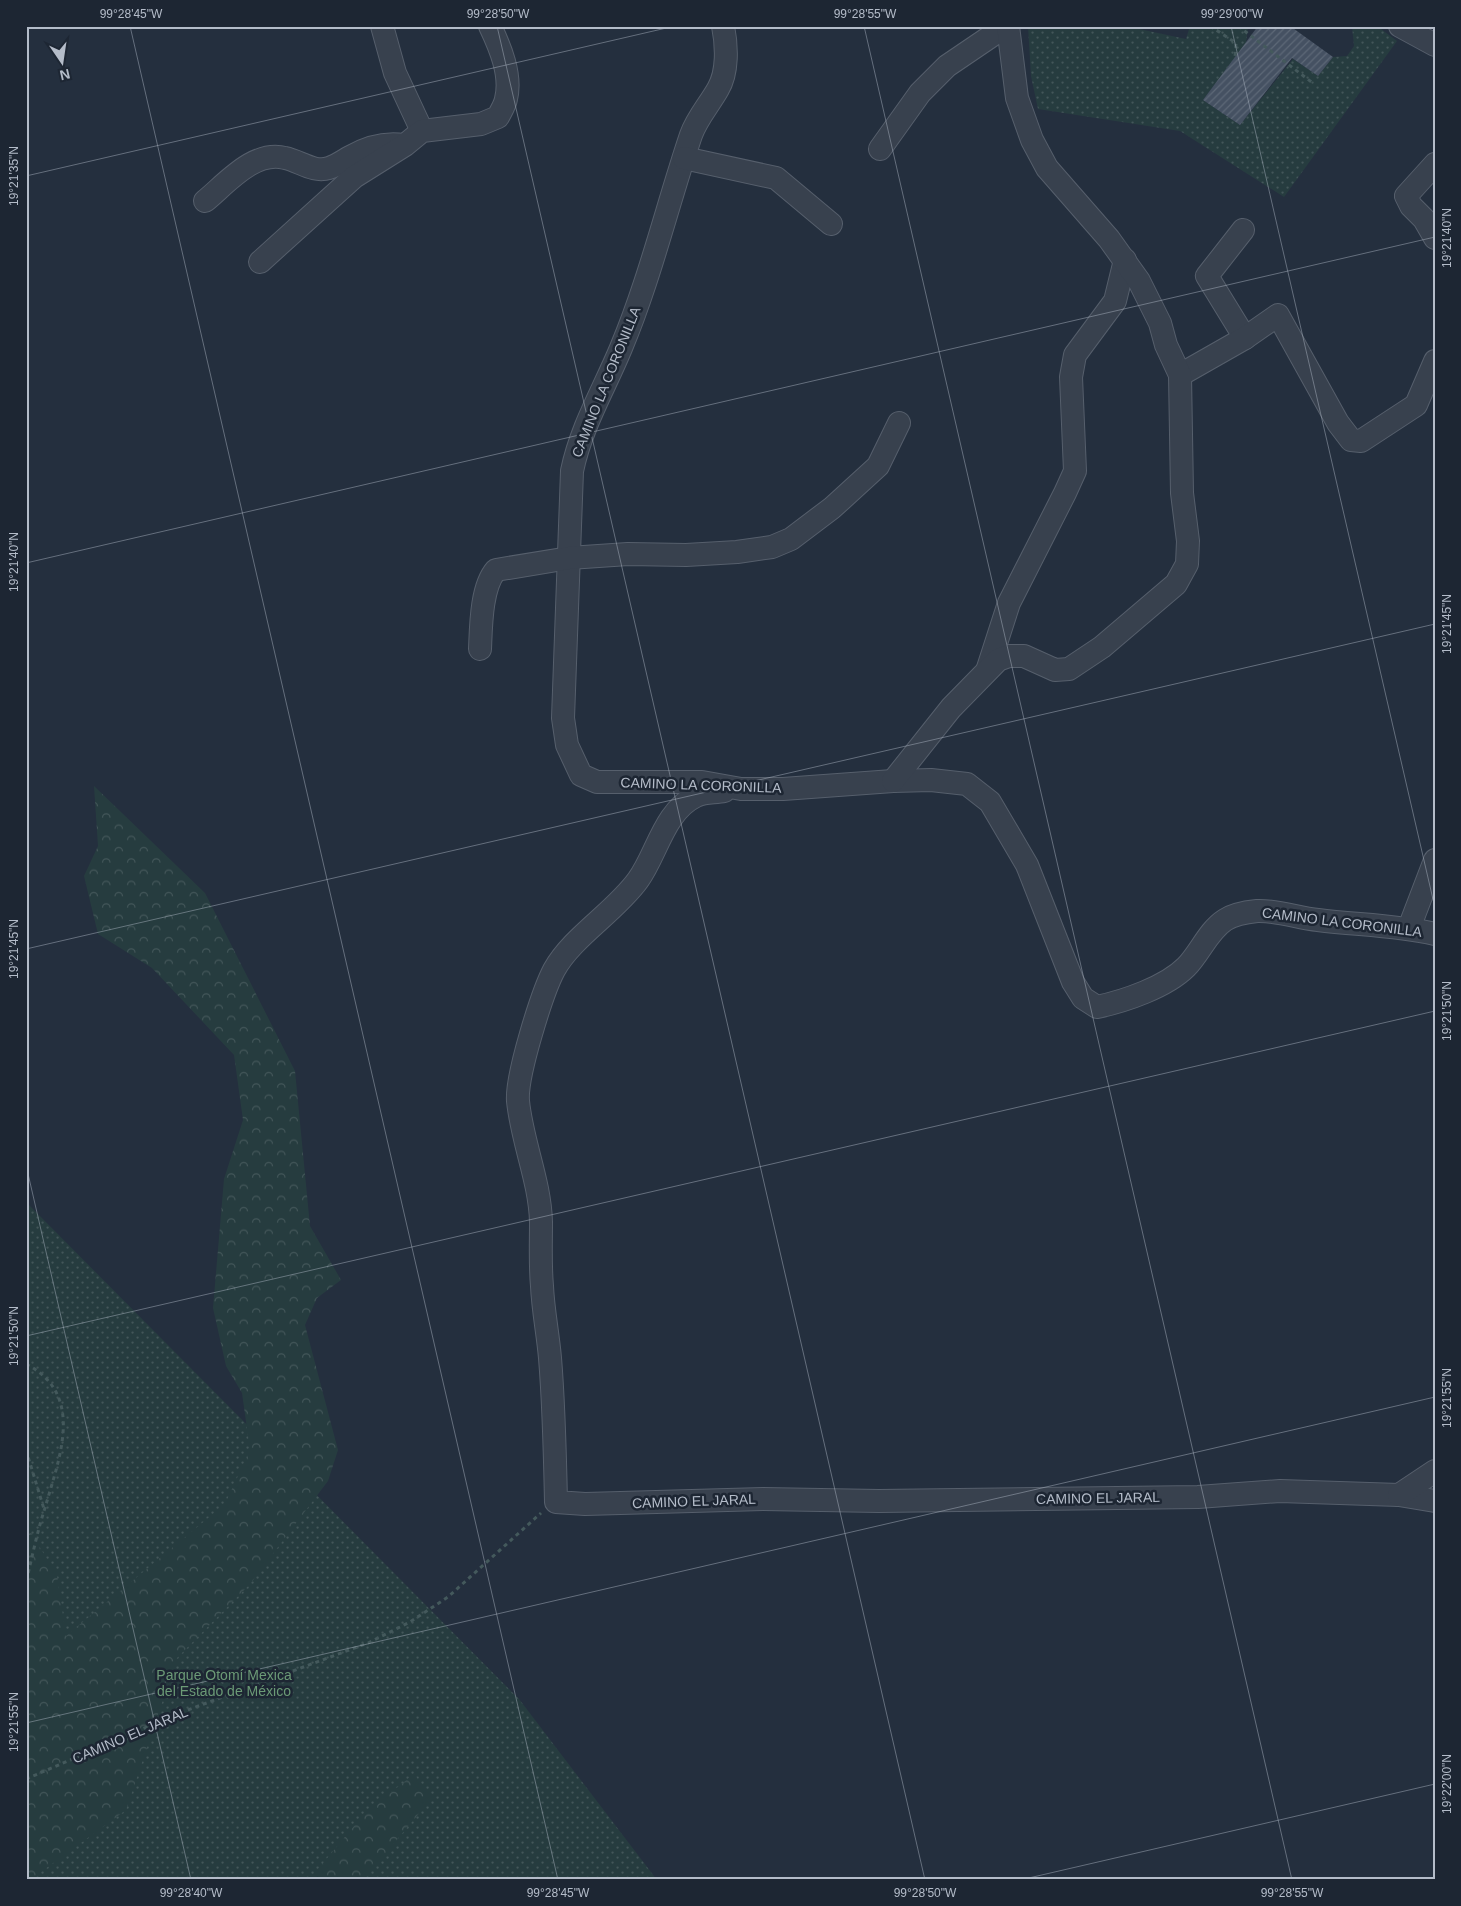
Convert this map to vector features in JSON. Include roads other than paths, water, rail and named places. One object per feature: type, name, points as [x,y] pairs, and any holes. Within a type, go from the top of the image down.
[{"type":"street","points":[[382,26],[414,138]]},
{"type":"street","points":[[205,201],[256,160],[268,156],[285,158],[305,166],[324,168],[375,146],[481,124],[498,117],[506,98],[502,51],[490,26]]},
{"type":"street","name":"CAMINO LA CORONILLA","points":[[723,26],[726,40],[723,78],[692,132],[650,272],[621,348],[588,421],[576,453],[572,471],[563,718],[571,758],[580,774],[597,782],[702,782],[741,789],[931,780],[967,784],[990,802],[1027,865],[1073,982],[1083,998],[1097,1007],[1131,998],[1173,977],[1186,967],[1212,931],[1225,920],[1240,913],[1259,911],[1317,920],[1409,928],[1435,934]]},
{"type":"street","points":[[880,149],[920,94],[947,66],[1007,26],[1017,98],[1032,140],[1047,168],[1140,280],[1160,323],[1166,345],[1180,376],[1182,493],[1188,541],[1187,564],[1176,584],[1102,647],[1069,669],[1055,670],[1024,656],[1009,656],[998,660],[988,668],[951,708],[893,781]]},
{"type":"street","points":[[1400,26],[1435,45]]},
{"type":"street","points":[[260,262],[354,177],[414,138]]},
{"type":"street","points":[[684,158],[776,178],[831,224]]},
{"type":"street","points":[[1435,164],[1406,196],[1411,206],[1424,219],[1435,238]]},
{"type":"street","points":[[1244,230],[1208,276],[1245,338]]},
{"type":"street","points":[[988,668],[1009,603],[1066,493],[1074,471],[1071,377],[1075,355],[1115,301],[1125,260]]},
{"type":"street","points":[[1180,376],[1245,338],[1278,315],[1338,423],[1351,440],[1361,441],[1416,405],[1435,361]]},
{"type":"street","points":[[480,649],[485,600],[491,576],[496,570],[569,558],[628,554],[712,554],[737,552],[778,544],[791,539],[832,508],[878,466],[899,423]]},
{"type":"street","name":"CAMINO EL JARAL","points":[[741,789],[698,795],[681,807],[667,826],[639,878],[621,902],[559,962],[544,990],[520,1075],[517,1098],[540,1215],[541,1273],[554,1422],[556,1502],[586,1504],[762,1499],[879,1501],[1198,1497],[1280,1490],[1399,1495],[1435,1501]]},
{"type":"street","points":[[1409,928],[1435,860]]},
{"type":"street","points":[[1399,1495],[1435,1471]]},
{"type":"park label","name":"Parque Otomí Mexica del Estado de México","points":[[224,1684]]}]
